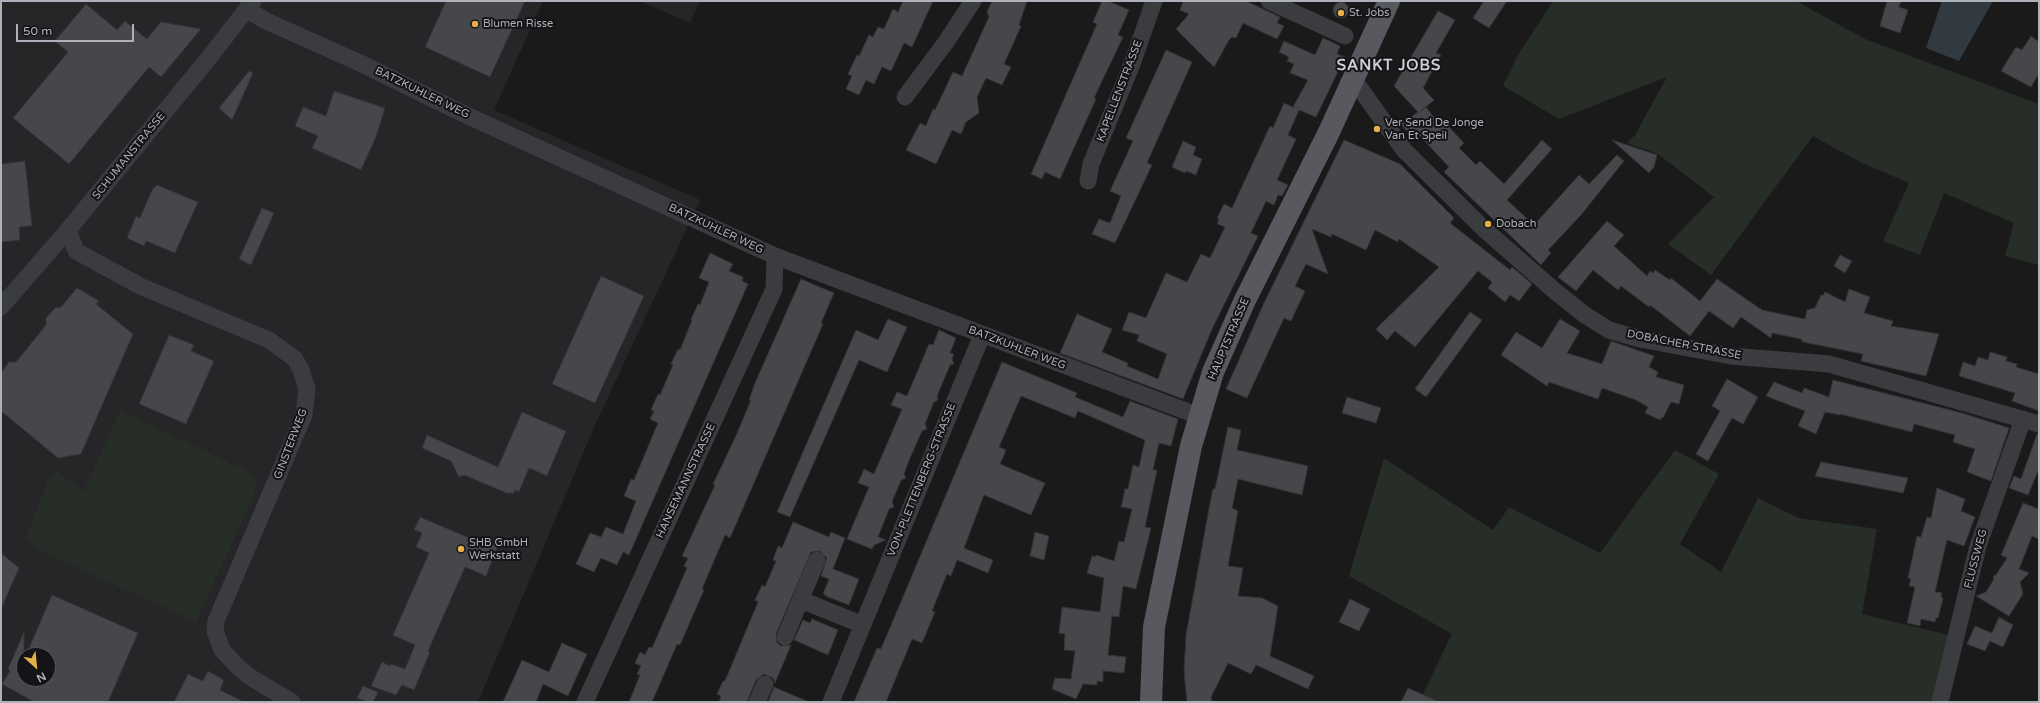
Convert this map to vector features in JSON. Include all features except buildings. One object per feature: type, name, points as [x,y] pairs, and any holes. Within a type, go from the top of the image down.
[{"type":"main road","name":"HAUPTSTRASSE","points":[[1151,702],[1154,627],[1199,416],[1213,372],[1245,300],[1354,80],[1389,1]]},
{"type":"street","points":[[905,97],[946,42],[973,1]]},
{"type":"street","name":"KAPELLENSTRASSE","points":[[1088,181],[1091,164],[1132,64],[1154,1]]},
{"type":"street","points":[[1269,1],[1345,36]]},
{"type":"street","name":"SCHUMANSTRASSE","points":[[1,307],[68,230],[212,54],[250,5]]},
{"type":"street","name":"BATZKUHLER WEG","points":[[250,5],[264,20],[360,63],[466,115],[774,256],[1199,416]]},
{"type":"street","name":"DOBACHER STRASSE","points":[[1354,80],[1404,150],[1487,232],[1556,292],[1585,315],[1609,330],[1640,339],[1731,356],[1829,364],[2039,424]]},
{"type":"street","name":"GINSTERWEG","points":[[68,230],[76,251],[140,286],[269,340],[295,359],[301,370],[307,388],[304,415],[216,621],[215,631],[222,650],[236,666],[250,677],[292,702]]},
{"type":"street","name":"HANSEMANNSTRASSE","points":[[585,702],[774,289],[774,256]]},
{"type":"street","name":"VON-PLETTENBERG-STRASSE","points":[[831,702],[982,335]]},
{"type":"street","name":"FLUSSWEG","points":[[1940,702],[1978,546],[2023,419]]},
{"type":"street","points":[[786,637],[817,560]]},
{"type":"street","points":[[800,600],[862,625]]},
{"type":"street","points":[[757,702],[765,684]]},
{"type":"shaded area","points":[[1,1],[543,1],[494,110],[700,200],[596,423],[478,702],[1,702]]},
{"type":"shaded area","points":[[640,1],[700,1],[690,23]]},
{"type":"shaded area","points":[[1553,1],[1796,1],[1865,39],[2039,104],[2039,265],[2005,256],[2014,223],[1944,193],[1920,255],[1883,241],[1909,183],[1860,162],[1813,136],[1711,275],[1668,244],[1714,197],[1658,154],[1627,143],[1635,135],[1667,77],[1559,119],[1503,86],[1518,55]]},
{"type":"shaded area","points":[[1942,1],[1993,1],[1959,61],[1926,48]]},
{"type":"shaded area","points":[[120,410],[252,474],[255,480],[256,490],[196,622],[40,551],[26,538],[47,483],[56,471],[84,491]]},
{"type":"shaded area","points":[[1675,450],[1719,474],[1680,544],[1721,572],[1758,498],[1799,518],[1877,529],[1862,614],[1949,635],[1935,702],[1419,702],[1452,634],[1349,576],[1384,458],[1493,530],[1509,507],[1600,553]]},
{"type":"place","name":"St. Jobs","points":[[1341,13]]},
{"type":"place","name":"Blumen Risse","points":[[475,24]]},
{"type":"place","name":"Ver Send De Jonge Van Et Speil","points":[[1377,129]]},
{"type":"place","name":"Dobach","points":[[1488,224]]},
{"type":"place","name":"SHB GmbH Werkstatt","points":[[461,549]]},
{"type":"district","name":"SANKT JOBS","points":[[1389,66]]}]
